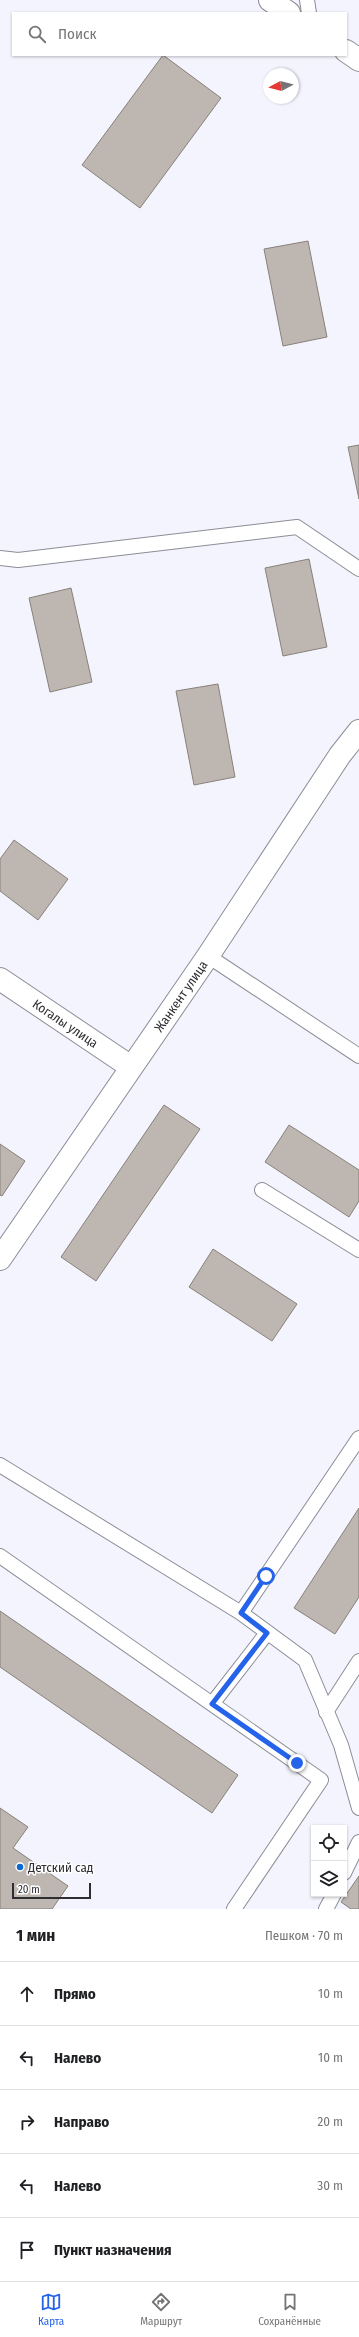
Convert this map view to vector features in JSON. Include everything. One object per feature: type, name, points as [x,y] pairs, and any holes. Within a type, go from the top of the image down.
[{"type":"street","points":[[270,0],[288,12]]},
{"type":"street","points":[[347,52],[359,60]]},
{"type":"street","name":"Жанкент улица","points":[[0,1259],[208,956],[340,754],[359,731]]},
{"type":"street","name":"Когалы улица","points":[[0,980],[131,1067]]},
{"type":"lane","points":[[307,0],[309,12]]},
{"type":"lane","points":[[0,558],[18,560],[297,527],[359,569]]},
{"type":"lane","points":[[208,956],[359,1056]]},
{"type":"lane","points":[[262,1190],[359,1250]]},
{"type":"lane","points":[[241,1613],[359,1438]]},
{"type":"lane","points":[[0,1465],[241,1613],[304,1660],[341,1745],[359,1808]]},
{"type":"lane","points":[[0,1556],[321,1780],[234,1909]]},
{"type":"lane","points":[[212,1704],[267,1633]]},
{"type":"lane","points":[[326,1712],[359,1661]]},
{"type":"lane","points":[[347,1867],[359,1842]]},
{"type":"lane","points":[[326,1909],[332,1897]]},
{"type":"building","points":[[162,56],[164,56],[221,98],[140,208],[82,165]]},
{"type":"building","points":[[308,241],[327,337],[283,346],[264,249]]},
{"type":"building","points":[[359,445],[359,499],[348,447]]},
{"type":"building","points":[[309,559],[327,647],[283,656],[265,568]]},
{"type":"building","points":[[71,588],[92,682],[50,692],[29,598]]},
{"type":"building","points":[[218,684],[235,777],[194,785],[176,691]]},
{"type":"building","points":[[14,840],[68,879],[38,920],[0,891],[0,859]]},
{"type":"building","points":[[164,1105],[200,1129],[96,1281],[61,1257]]},
{"type":"building","points":[[289,1125],[359,1170],[359,1201],[349,1217],[265,1162]]},
{"type":"building","points":[[0,1144],[25,1161],[2,1196],[0,1195]]},
{"type":"building","points":[[213,1249],[297,1304],[272,1341],[189,1287]]},
{"type":"building","points":[[359,1508],[359,1597],[335,1634],[294,1608]]},
{"type":"building","points":[[0,1611],[238,1775],[212,1813],[0,1667]]},
{"type":"building","name":"Детский сад","points":[[0,1808],[28,1827],[13,1848],[68,1886],[52,1909],[0,1909]]},
{"type":"building","points":[[359,1876],[359,1909],[351,1909],[341,1902],[344,1897],[347,1897],[347,1893]]},
{"type":"place","name":"Детский сад","points":[[20,1867]]},
{"type":"route","points":[[266,1576],[241,1613],[267,1633],[212,1704],[297,1763]]}]
